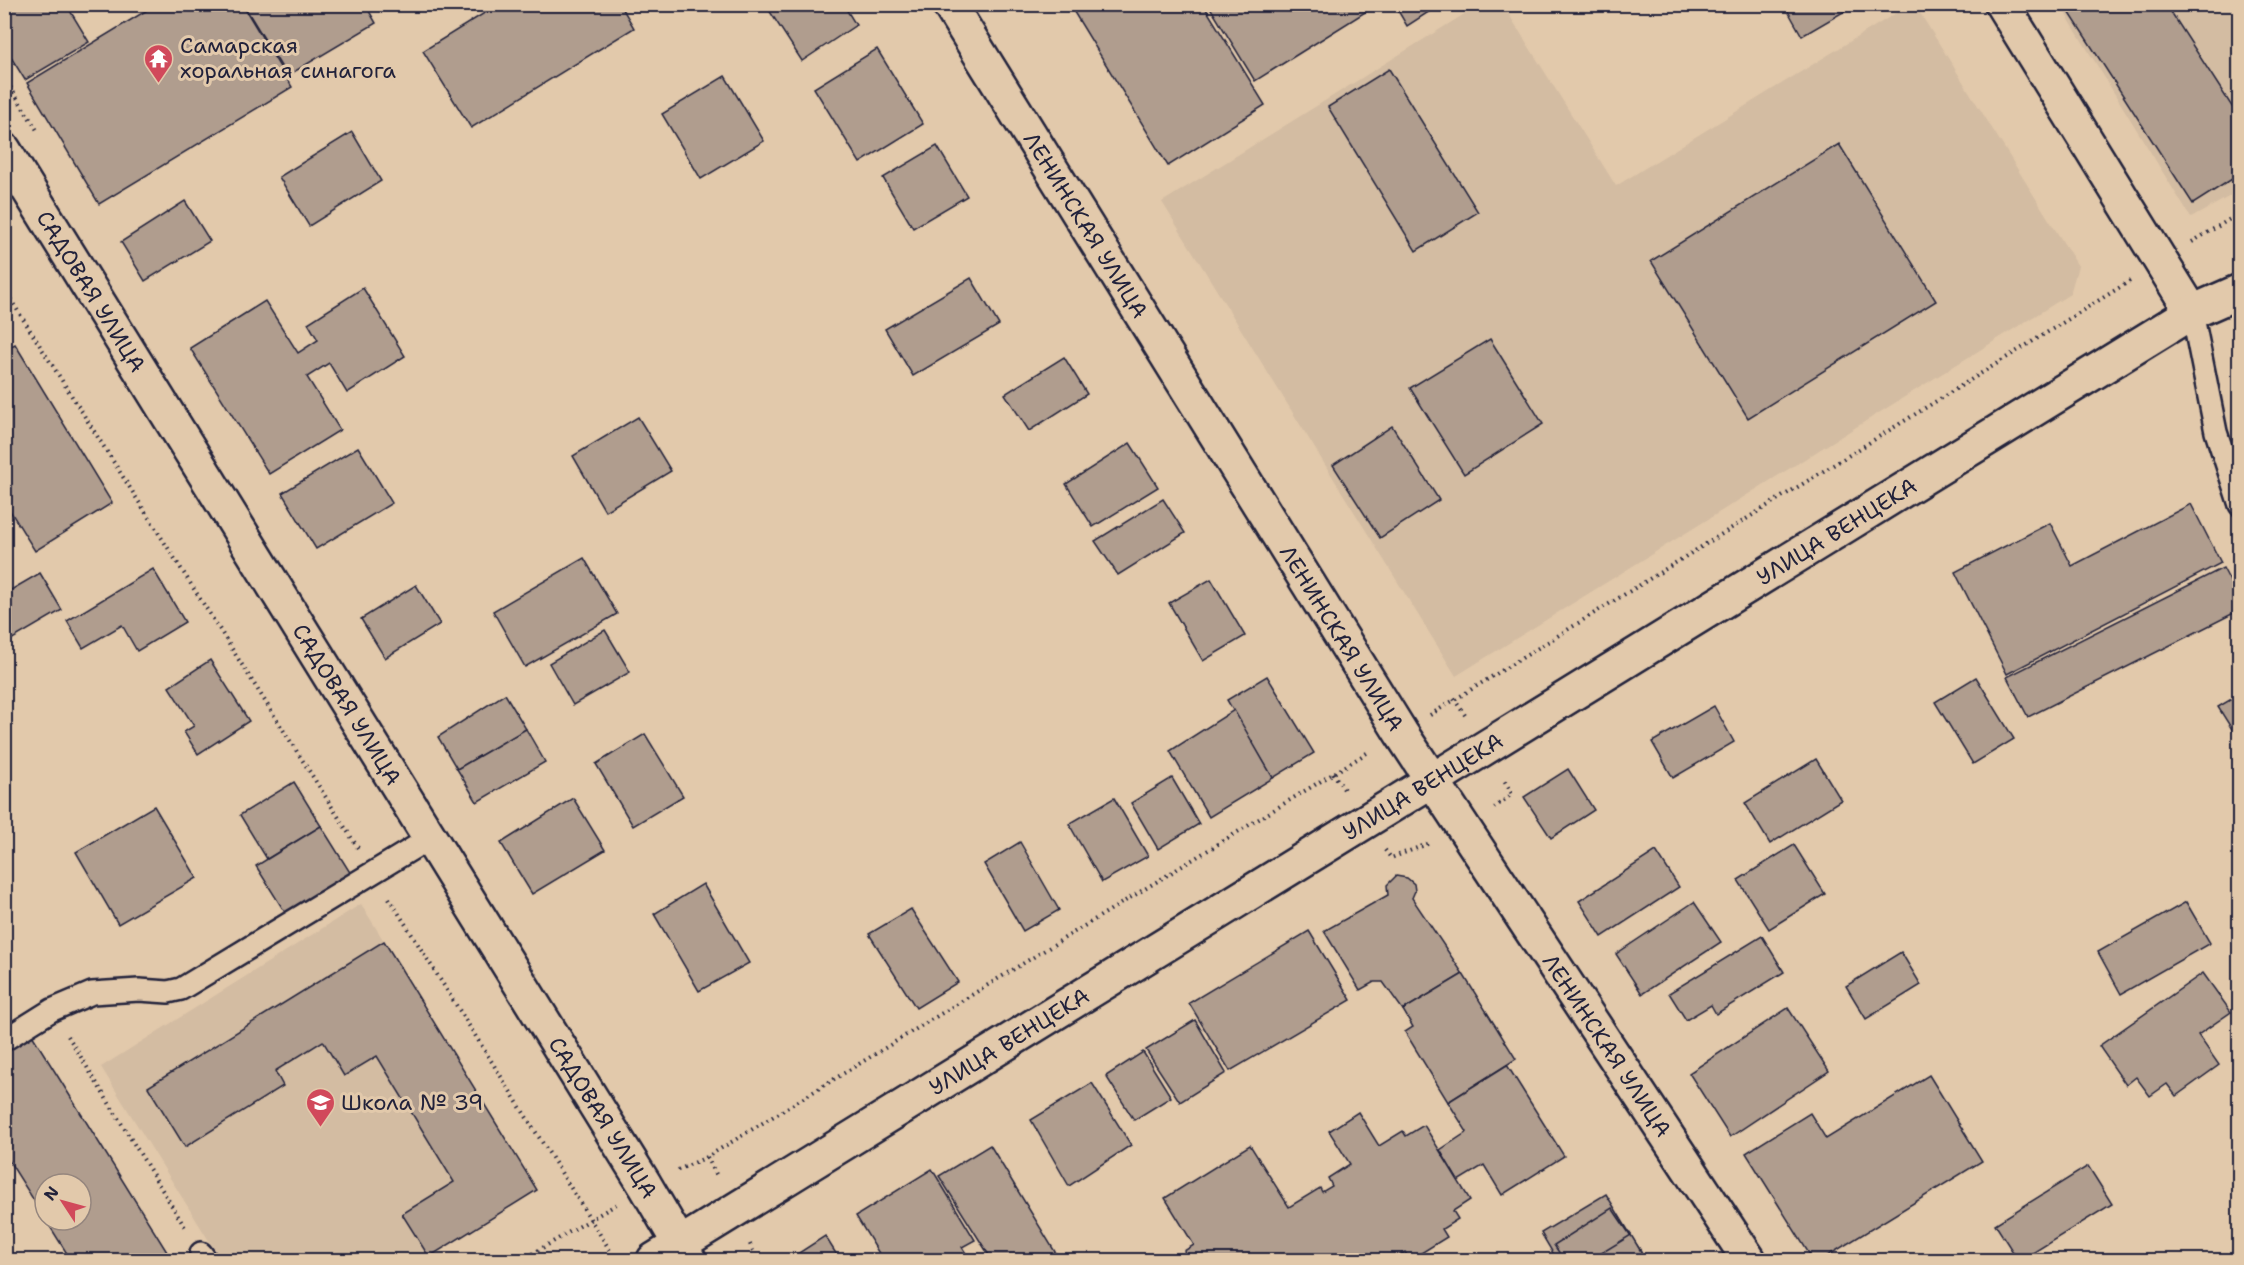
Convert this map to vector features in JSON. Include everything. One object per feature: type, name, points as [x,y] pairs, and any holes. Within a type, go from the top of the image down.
[{"type":"street","name":"ЛЕНИНСКАЯ УЛИЦА","points":[[949,4],[1401,733],[1749,1260]]},
{"type":"street","points":[[2002,4],[2192,312]]},
{"type":"street","name":"САДОВАЯ УЛИЦА","points":[[4,150],[645,1185],[674,1255]]},
{"type":"street","name":"УЛИЦА ВЕНЦЕКА","points":[[674,1255],[1433,780],[2192,312],[2240,291]]},
{"type":"lane","points":[[2192,312],[2216,432],[2240,505]]},
{"type":"lane","points":[[4,1040],[52,1010],[92,993],[140,990],[168,992],[181,989],[430,838]]},
{"type":"path","points":[[4,289],[616,1260]]},
{"type":"path","points":[[52,1010],[203,1257]]},
{"type":"shaded area","points":[[1479,5],[1503,5],[1616,186],[1909,5],[1915,5],[2078,266],[2070,294],[1456,676],[1162,202]]},
{"type":"shaded area","points":[[2060,5],[2239,5],[2239,191],[2191,218]]},
{"type":"shaded area","name":"Школа № 39","points":[[361,904],[538,1190],[426,1260],[221,1260],[101,1067]]},
{"type":"building","points":[[4,4],[66,4],[89,42],[25,80],[4,46]]},
{"type":"building","points":[[157,4],[242,4],[292,87],[99,204],[27,83]]},
{"type":"building","points":[[243,4],[365,4],[376,23],[287,76]]},
{"type":"building","points":[[499,4],[620,4],[634,28],[471,128],[423,51]]},
{"type":"building","points":[[765,4],[843,4],[856,25],[802,61]]},
{"type":"building","points":[[1069,4],[1203,4],[1265,105],[1168,166]]},
{"type":"building","points":[[1208,4],[1378,4],[1255,81]]},
{"type":"building","points":[[1394,4],[1441,4],[1407,26]]},
{"type":"building","points":[[1784,4],[1857,4],[1802,36]]},
{"type":"building","points":[[2064,4],[2166,4],[2240,119],[2240,174],[2193,204]]},
{"type":"building","points":[[877,49],[923,124],[860,163],[814,88]]},
{"type":"building","points":[[1389,69],[1478,212],[1416,251],[1328,107]]},
{"type":"building","points":[[725,76],[764,141],[701,179],[662,114]]},
{"type":"building","points":[[352,132],[381,181],[309,226],[279,177]]},
{"type":"building","points":[[1839,144],[1936,301],[1748,418],[1651,261]]},
{"type":"building","points":[[937,146],[967,196],[913,228],[883,178]]},
{"type":"building","points":[[185,201],[210,241],[145,281],[121,242]]},
{"type":"building","points":[[971,278],[999,325],[913,376],[885,329]]},
{"type":"building","points":[[363,288],[405,356],[347,393],[329,363],[307,377],[340,430],[269,474],[190,348],[265,301],[298,353],[318,340],[308,323]]},
{"type":"building","points":[[1490,339],[1543,424],[1464,474],[1410,388]]},
{"type":"building","points":[[15,344],[112,503],[35,551],[4,501],[4,350]]},
{"type":"building","points":[[1064,357],[1087,394],[1029,431],[1005,394]]},
{"type":"building","points":[[638,417],[671,471],[605,511],[573,456]]},
{"type":"building","points":[[1392,426],[1439,500],[1380,538],[1333,465]]},
{"type":"building","points":[[1130,443],[1158,487],[1093,527],[1066,484]]},
{"type":"building","points":[[358,447],[392,503],[316,549],[282,493]]},
{"type":"building","points":[[1163,499],[1185,533],[1118,575],[1095,541]]},
{"type":"building","points":[[2191,504],[2221,563],[2007,674],[1955,572],[2050,523],[2072,566]]},
{"type":"building","points":[[584,558],[617,614],[525,667],[493,611]]},
{"type":"building","points":[[2223,568],[2240,600],[2240,610],[2028,717],[2007,677]]},
{"type":"building","points":[[153,569],[185,622],[137,651],[122,625],[83,648],[67,621]]},
{"type":"building","points":[[40,573],[62,610],[4,644],[4,594]]},
{"type":"building","points":[[1211,579],[1245,636],[1203,661],[1169,603]]},
{"type":"building","points":[[416,585],[440,624],[385,658],[361,619]]},
{"type":"building","points":[[605,630],[630,672],[573,705],[549,663]]},
{"type":"building","points":[[210,660],[249,721],[198,754],[184,732],[194,726],[169,687]]},
{"type":"building","points":[[1267,676],[1314,753],[1273,778],[1227,700]]},
{"type":"building","points":[[1976,677],[2014,739],[1973,764],[1935,702]]},
{"type":"building","points":[[505,694],[526,729],[457,769],[438,737]]},
{"type":"building","points":[[2240,694],[2240,742],[2218,707]]},
{"type":"building","points":[[1714,706],[1734,742],[1673,778],[1652,742]]},
{"type":"building","points":[[1234,710],[1273,778],[1209,817],[1170,751]]},
{"type":"building","points":[[526,729],[545,762],[477,802],[457,769]]},
{"type":"building","points":[[645,734],[683,796],[633,826],[596,764]]},
{"type":"building","points":[[1816,759],[1841,800],[1770,844],[1745,803]]},
{"type":"building","points":[[1568,769],[1594,810],[1551,838],[1524,797]]},
{"type":"building","points":[[1172,778],[1199,824],[1158,849],[1131,803]]},
{"type":"building","points":[[294,782],[321,826],[267,859],[240,815]]},
{"type":"building","points":[[573,798],[605,850],[532,894],[501,843]]},
{"type":"building","points":[[1114,798],[1148,856],[1102,882],[1069,824]]},
{"type":"building","points":[[154,806],[197,878],[118,924],[76,852]]},
{"type":"building","points":[[321,826],[351,874],[286,914],[256,866]]},
{"type":"building","points":[[1020,842],[1059,910],[1023,931],[984,864]]},
{"type":"building","points":[[1794,845],[1825,894],[1769,929],[1738,880]]},
{"type":"building","points":[[1656,851],[1679,887],[1602,937],[1579,901]]},
{"type":"building","points":[[1396,876],[1407,878],[1414,884],[1415,891],[1412,898],[1463,974],[1403,1010],[1383,982],[1374,982],[1360,990],[1324,931],[1388,895],[1387,885]]},
{"type":"building","points":[[703,884],[749,963],[699,991],[654,914]]},
{"type":"building","points":[[1694,902],[1721,942],[1642,994],[1616,954]]},
{"type":"building","points":[[2186,902],[2210,943],[2121,994],[2098,952]]},
{"type":"building","points":[[911,909],[958,982],[916,1008],[869,934]]},
{"type":"building","points":[[1309,931],[1351,1000],[1230,1071],[1189,1003]]},
{"type":"building","points":[[1762,936],[1784,972],[1716,1014],[1711,1005],[1686,1020],[1669,993]]},
{"type":"building","points":[[384,941],[537,1190],[429,1257],[402,1214],[454,1182],[377,1056],[344,1076],[323,1041],[275,1071],[283,1086],[185,1147],[148,1087]]},
{"type":"building","points":[[1901,952],[1921,985],[1866,1019],[1846,986]]},
{"type":"building","points":[[2203,973],[2231,1012],[2198,1035],[2219,1065],[2176,1096],[2167,1084],[2150,1096],[2136,1077],[2126,1085],[2099,1046]]},
{"type":"building","points":[[1463,974],[1516,1059],[1448,1102],[1405,1032],[1413,1027],[1403,1010]]},
{"type":"building","points":[[1788,1008],[1829,1071],[1730,1137],[1689,1073]]},
{"type":"building","points":[[1195,1020],[1226,1073],[1180,1102],[1146,1050]]},
{"type":"building","points":[[29,1030],[172,1260],[71,1260],[54,1232],[93,1232],[93,1172],[33,1172],[33,1199],[4,1153],[4,1046]]},
{"type":"building","points":[[1143,1052],[1171,1097],[1134,1120],[1106,1076]]},
{"type":"building","points":[[1507,1065],[1564,1156],[1502,1195],[1484,1165],[1458,1181],[1440,1150],[1467,1132],[1448,1102]]},
{"type":"building","points":[[1929,1075],[1982,1161],[1821,1260],[1813,1260],[1746,1153],[1810,1113],[1826,1139]]},
{"type":"building","points":[[1092,1083],[1131,1145],[1069,1186],[1031,1120]]},
{"type":"building","points":[[1358,1112],[1379,1146],[1403,1131],[1406,1136],[1424,1125],[1470,1200],[1453,1211],[1458,1219],[1442,1229],[1447,1237],[1410,1260],[1405,1252],[1392,1260],[1386,1260],[1383,1255],[1375,1260],[1190,1260],[1184,1251],[1194,1245],[1165,1198],[1250,1145],[1289,1207],[1320,1188],[1322,1192],[1332,1186],[1328,1178],[1350,1164],[1329,1131]]},
{"type":"building","points":[[990,1145],[1060,1260],[992,1260],[939,1176]]},
{"type":"building","points":[[2088,1166],[2112,1204],[2018,1260],[1995,1224]]},
{"type":"building","points":[[932,1169],[975,1240],[962,1247],[967,1255],[958,1260],[883,1260],[856,1216]]},
{"type":"building","points":[[1606,1194],[1631,1235],[1590,1260],[1557,1260],[1541,1233]]},
{"type":"building","points":[[1612,1208],[1641,1251],[1627,1260],[1564,1260],[1554,1245]]},
{"type":"building","points":[[1631,1235],[1646,1260],[1590,1260]]},
{"type":"building","points":[[825,1236],[840,1260],[788,1260]]},
{"type":"place","name":"Самарская хоральная синагога","points":[[159,84]]},
{"type":"place","name":"Школа № 39","points":[[320,1128]]}]
